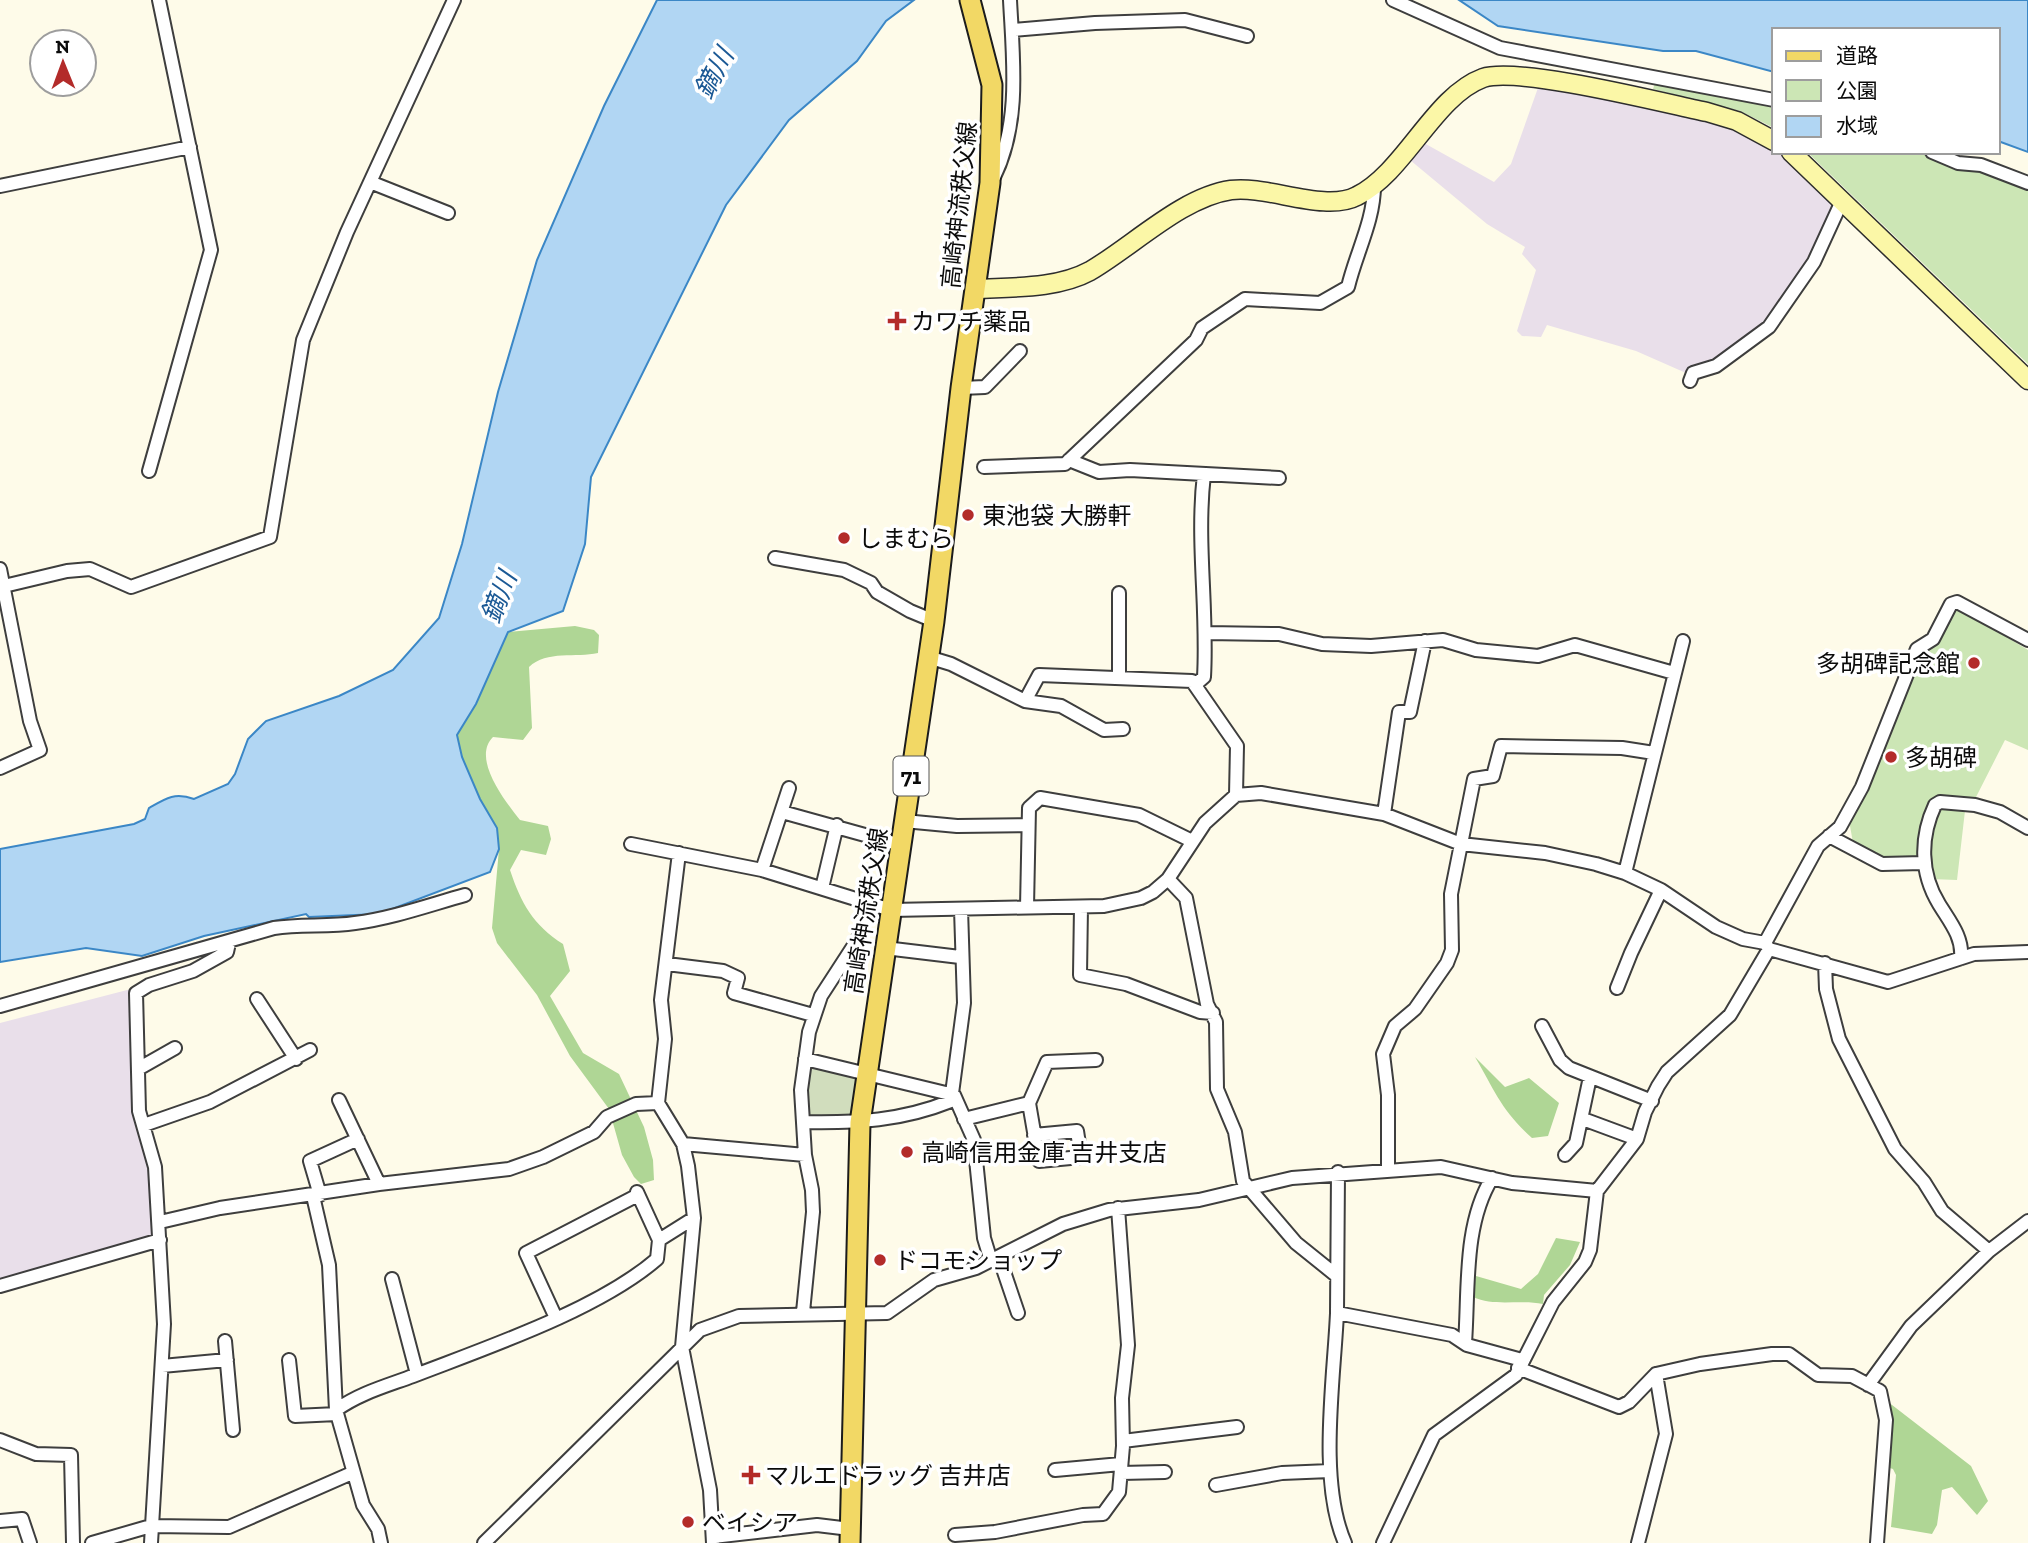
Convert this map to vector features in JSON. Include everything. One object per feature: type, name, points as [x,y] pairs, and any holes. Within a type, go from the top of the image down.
[{"type":"main road","name":"高崎神流秩父線","points":[[850,1536],[860,1124],[934,621],[961,388],[990,183],[993,99],[987,61],[972,7]]},
{"type":"street","points":[[149,471],[211,250],[159,0]]},
{"type":"street","points":[[4,586],[67,570],[90,569],[131,587],[270,537],[303,340],[370,182],[454,0]]},
{"type":"street","points":[[990,183],[1009,137],[1014,57],[1010,0]]},
{"type":"street","points":[[1393,0],[1500,48],[1772,100]]},
{"type":"street","points":[[1012,30],[1095,23],[1185,20],[1247,36]]},
{"type":"street","points":[[976,289],[1039,285],[1087,272],[1201,199],[1233,190],[1326,200],[1354,198],[1374,187],[1454,98],[1484,78],[1524,76],[1707,112],[1737,121],[1772,140]]},
{"type":"street","points":[[0,186],[190,147]]},
{"type":"street","points":[[1793,154],[2028,380]]},
{"type":"street","points":[[1937,154],[1958,163],[1980,165],[2028,183]]},
{"type":"street","points":[[370,182],[448,213]]},
{"type":"street","points":[[984,467],[1056,466],[1069,460],[1196,340],[1202,328],[1245,299],[1320,303],[1348,287],[1356,254],[1374,209],[1374,187]]},
{"type":"street","points":[[1690,381],[1693,373],[1716,366],[1769,327],[1814,262],[1842,201]]},
{"type":"street","points":[[961,388],[985,387],[1020,351]]},
{"type":"street","points":[[1069,460],[1099,472],[1130,470],[1279,478]]},
{"type":"street","points":[[1196,684],[1204,677],[1206,633],[1202,602],[1200,508],[1204,474]]},
{"type":"street","points":[[775,558],[845,570],[871,583],[877,592],[910,611],[934,621]]},
{"type":"street","points":[[0,569],[30,721],[40,750],[0,768]]},
{"type":"street","points":[[1119,593],[1119,678]]},
{"type":"street","points":[[1382,1543],[1434,1435],[1508,1383],[1553,1302],[1585,1262],[1590,1250],[1597,1191],[1637,1139],[1645,1112],[1667,1072],[1730,1015],[1818,846],[1840,827],[1862,788],[1917,649],[1933,639],[1951,604],[1957,602],[2028,640]]},
{"type":"street","points":[[1206,633],[1279,634],[1322,644],[1371,646],[1443,640],[1476,650],[1538,656],[1576,645],[1674,673]]},
{"type":"street","points":[[1384,814],[1399,712],[1410,712],[1425,641]]},
{"type":"street","points":[[1625,873],[1683,641]]},
{"type":"street","points":[[928,657],[951,664],[1025,701],[1061,706],[1104,730],[1123,729]]},
{"type":"street","points":[[1025,701],[1039,675],[1192,681],[1237,746],[1236,795]]},
{"type":"street","points":[[1388,1168],[1388,1095],[1383,1055],[1395,1026],[1415,1009],[1447,962],[1452,950],[1451,894],[1474,779],[1493,776],[1502,746],[1622,748],[1654,753]]},
{"type":"street","points":[[762,870],[789,788]]},
{"type":"street","points":[[631,844],[762,870],[891,910],[1081,908],[1141,898],[1168,879],[1205,823],[1236,795],[1261,793],[1384,814],[1461,844],[1572,857],[1625,873],[1661,890],[1716,927],[1743,939],[1888,982],[1974,954],[2028,953]]},
{"type":"street","points":[[1027,907],[1028,825],[1029,808],[1033,802],[1050,798],[1078,807],[1139,816],[1192,841]]},
{"type":"street","points":[[1961,958],[1957,932],[1936,900],[1923,863],[1925,835],[1935,805],[1940,802],[1975,805],[2000,813],[2028,828]]},
{"type":"street","points":[[782,812],[837,825],[901,845]]},
{"type":"street","points":[[904,821],[957,826],[1028,825]]},
{"type":"street","points":[[822,888],[837,825]]},
{"type":"street","points":[[1829,836],[1882,864],[1923,863]]},
{"type":"street","points":[[679,853],[661,1000],[664,1039],[658,1103],[683,1144],[694,1218],[682,1348],[710,1490],[713,1540],[817,1525],[850,1536]]},
{"type":"street","points":[[1168,879],[1185,898],[1207,1004],[1216,1022],[1217,1089],[1233,1123],[1240,1170],[1247,1188],[1296,1243],[1338,1276]]},
{"type":"street","points":[[1617,988],[1661,890]]},
{"type":"street","points":[[0,1006],[300,924],[351,924],[388,918],[465,895]]},
{"type":"street","points":[[803,1312],[813,1212],[812,1189],[804,1155],[801,1090],[805,1059],[813,1015],[821,996],[858,939],[868,903]]},
{"type":"street","points":[[1081,908],[1080,975],[1126,984],[1200,1012],[1213,1013]]},
{"type":"street","points":[[804,1122],[860,1124],[926,1111],[951,1101],[954,1095],[964,1003],[960,957],[961,909]]},
{"type":"street","points":[[151,1543],[163,1366],[160,1222],[155,1167],[139,1111],[136,993],[214,961],[227,952],[229,943]]},
{"type":"street","points":[[885,948],[960,957]]},
{"type":"street","points":[[1825,962],[1826,989],[1839,1039],[1884,1130],[1895,1149],[1924,1182],[1942,1211],[1989,1251]]},
{"type":"street","points":[[667,964],[723,971],[738,978],[734,993],[813,1015]]},
{"type":"street","points":[[257,999],[296,1059]]},
{"type":"street","points":[[1542,1026],[1560,1060],[1569,1068],[1652,1101]]},
{"type":"street","points":[[138,1069],[175,1048]]},
{"type":"street","points":[[144,1125],[210,1102],[310,1051]]},
{"type":"street","points":[[805,1059],[954,1095]]},
{"type":"street","points":[[1034,1135],[1029,1103],[1047,1062],[1096,1060]]},
{"type":"street","points":[[1565,1155],[1576,1143],[1590,1077]]},
{"type":"street","points":[[954,1095],[977,1152],[984,1238],[1018,1313]]},
{"type":"street","points":[[339,1100],[379,1184]]},
{"type":"street","points":[[160,1222],[220,1208],[379,1184],[509,1169],[543,1157],[594,1132],[607,1117],[636,1104],[658,1103]]},
{"type":"street","points":[[964,1119],[1029,1103]]},
{"type":"street","points":[[1583,1119],[1637,1139]]},
{"type":"street","points":[[358,1139],[310,1161],[329,1265],[336,1412],[352,1474],[381,1543]]},
{"type":"street","points":[[683,1144],[804,1155]]},
{"type":"street","points":[[484,1543],[700,1330],[739,1316],[803,1312],[855,1315],[896,1309],[934,1280],[995,1259],[1063,1223],[1118,1208],[1199,1200],[1292,1178],[1388,1168],[1441,1167],[1492,1178],[1597,1191]]},
{"type":"street","points":[[1338,1172],[1338,1276],[1330,1471],[1340,1531],[1345,1543]]},
{"type":"street","points":[[1465,1343],[1472,1243],[1482,1194],[1492,1178]]},
{"type":"street","points":[[289,1360],[295,1416],[336,1412],[355,1397],[578,1310],[644,1270],[657,1259],[659,1240],[638,1194],[526,1253],[556,1318]]},
{"type":"street","points":[[955,1535],[995,1538],[1073,1517],[1103,1514],[1119,1492],[1123,1441],[1122,1398],[1128,1345],[1118,1208]]},
{"type":"street","points":[[659,1240],[694,1218]]},
{"type":"street","points":[[1868,1385],[1911,1326],[1989,1251],[2028,1221]]},
{"type":"street","points":[[0,1286],[160,1240]]},
{"type":"street","points":[[392,1279],[417,1374]]},
{"type":"street","points":[[1337,1313],[1441,1332],[1520,1364],[1609,1405],[1619,1406],[1629,1402],[1656,1374],[1700,1364],[1789,1354],[1818,1375],[1852,1376],[1880,1391],[1886,1420],[1877,1543]]},
{"type":"street","points":[[225,1341],[233,1430]]},
{"type":"street","points":[[163,1366],[227,1360]]},
{"type":"street","points":[[1638,1543],[1666,1434],[1656,1374]]},
{"type":"street","points":[[1123,1441],[1237,1427]]},
{"type":"street","points":[[0,1440],[36,1454],[71,1455],[73,1543]]},
{"type":"street","points":[[1055,1471],[1121,1469],[1165,1472]]},
{"type":"street","points":[[1216,1485],[1282,1473],[1330,1471]]},
{"type":"street","points":[[92,1543],[151,1526],[229,1527],[352,1474]]},
{"type":"street","points":[[0,1521],[22,1519],[30,1543]]},
{"type":"shaded area","points":[[1539,85],[1730,126],[1772,150],[1772,154],[1779,154],[1790,160],[1837,204],[1829,227],[1768,325],[1715,363],[1686,373],[1636,351],[1547,325],[1541,337],[1522,336],[1517,331],[1536,270],[1522,254],[1525,247],[1487,224],[1410,160],[1424,143],[1494,182],[1511,164]]},
{"type":"shaded area","points":[[131,989],[134,1111],[150,1165],[154,1238],[0,1280],[0,1023]]},
{"type":"green space","points":[[1658,74],[1772,97],[1772,127],[1740,111],[1653,89]]},
{"type":"green space","points":[[1809,154],[1951,154],[2028,178],[2028,364]]},
{"type":"green space","points":[[1957,607],[2028,650],[2028,750],[2005,740],[1974,801],[1966,802],[1957,880],[1931,879],[1920,855],[1912,860],[1895,862],[1853,843],[1849,820],[1920,652],[1936,641]]},
{"type":"green space","points":[[575,626],[594,630],[599,635],[598,653],[553,656],[529,667],[532,728],[523,740],[493,737],[487,746],[486,757],[493,780],[520,820],[548,826],[551,839],[546,855],[521,850],[510,870],[529,912],[563,944],[570,971],[550,996],[583,1053],[619,1074],[644,1127],[653,1160],[654,1180],[641,1184],[622,1155],[609,1109],[570,1056],[537,995],[497,943],[492,928],[499,849],[497,828],[480,799],[462,757],[457,735],[476,704],[508,632]]},
{"type":"green space","points":[[1475,1057],[1505,1087],[1529,1078],[1559,1103],[1548,1136],[1532,1138],[1521,1128],[1499,1100]]},
{"type":"green space","points":[[813,1064],[857,1074],[853,1119],[807,1117],[807,1067]]},
{"type":"green space","points":[[1556,1238],[1580,1242],[1570,1265],[1544,1295],[1543,1304],[1490,1302],[1473,1297],[1476,1276],[1521,1289],[1538,1274]]},
{"type":"green space","points":[[1883,1398],[1971,1466],[1988,1501],[1977,1515],[1952,1487],[1942,1490],[1937,1525],[1932,1534],[1891,1527],[1896,1475],[1893,1469],[1876,1464],[1883,1437]]},
{"type":"water","name":"鏑川","points":[[657,0],[914,0],[886,21],[857,61],[789,120],[726,205],[591,477],[585,544],[563,611],[508,632],[476,704],[457,735],[462,757],[480,799],[497,828],[499,849],[490,872],[379,914],[309,917],[306,914],[204,936],[142,956],[86,948],[0,962],[0,849],[134,824],[145,819],[149,808],[166,799],[181,796],[194,799],[228,784],[235,774],[248,739],[266,721],[339,696],[393,670],[439,618],[462,544],[498,392],[537,260],[604,106]]},
{"type":"water","points":[[1459,0],[2028,0],[2028,152],[2000,142],[2000,28],[1772,28],[1772,71],[1696,51],[1663,51],[1498,26]]},
{"type":"place","name":"カワチ薬品","points":[[897,321]]},
{"type":"place","name":"東池袋 大勝軒","points":[[968,515]]},
{"type":"place","name":"しまむら","points":[[844,538]]},
{"type":"place","name":"多胡碑記念館","points":[[1974,663]]},
{"type":"place","name":"多胡碑","points":[[1891,757]]},
{"type":"place","name":"高崎信用金庫 吉井支店","points":[[907,1152]]},
{"type":"place","name":"ドコモショップ","points":[[880,1260]]},
{"type":"place","name":"マルエドラッグ 吉井店","points":[[751,1475]]},
{"type":"place","name":"ベイシア","points":[[688,1522]]}]
